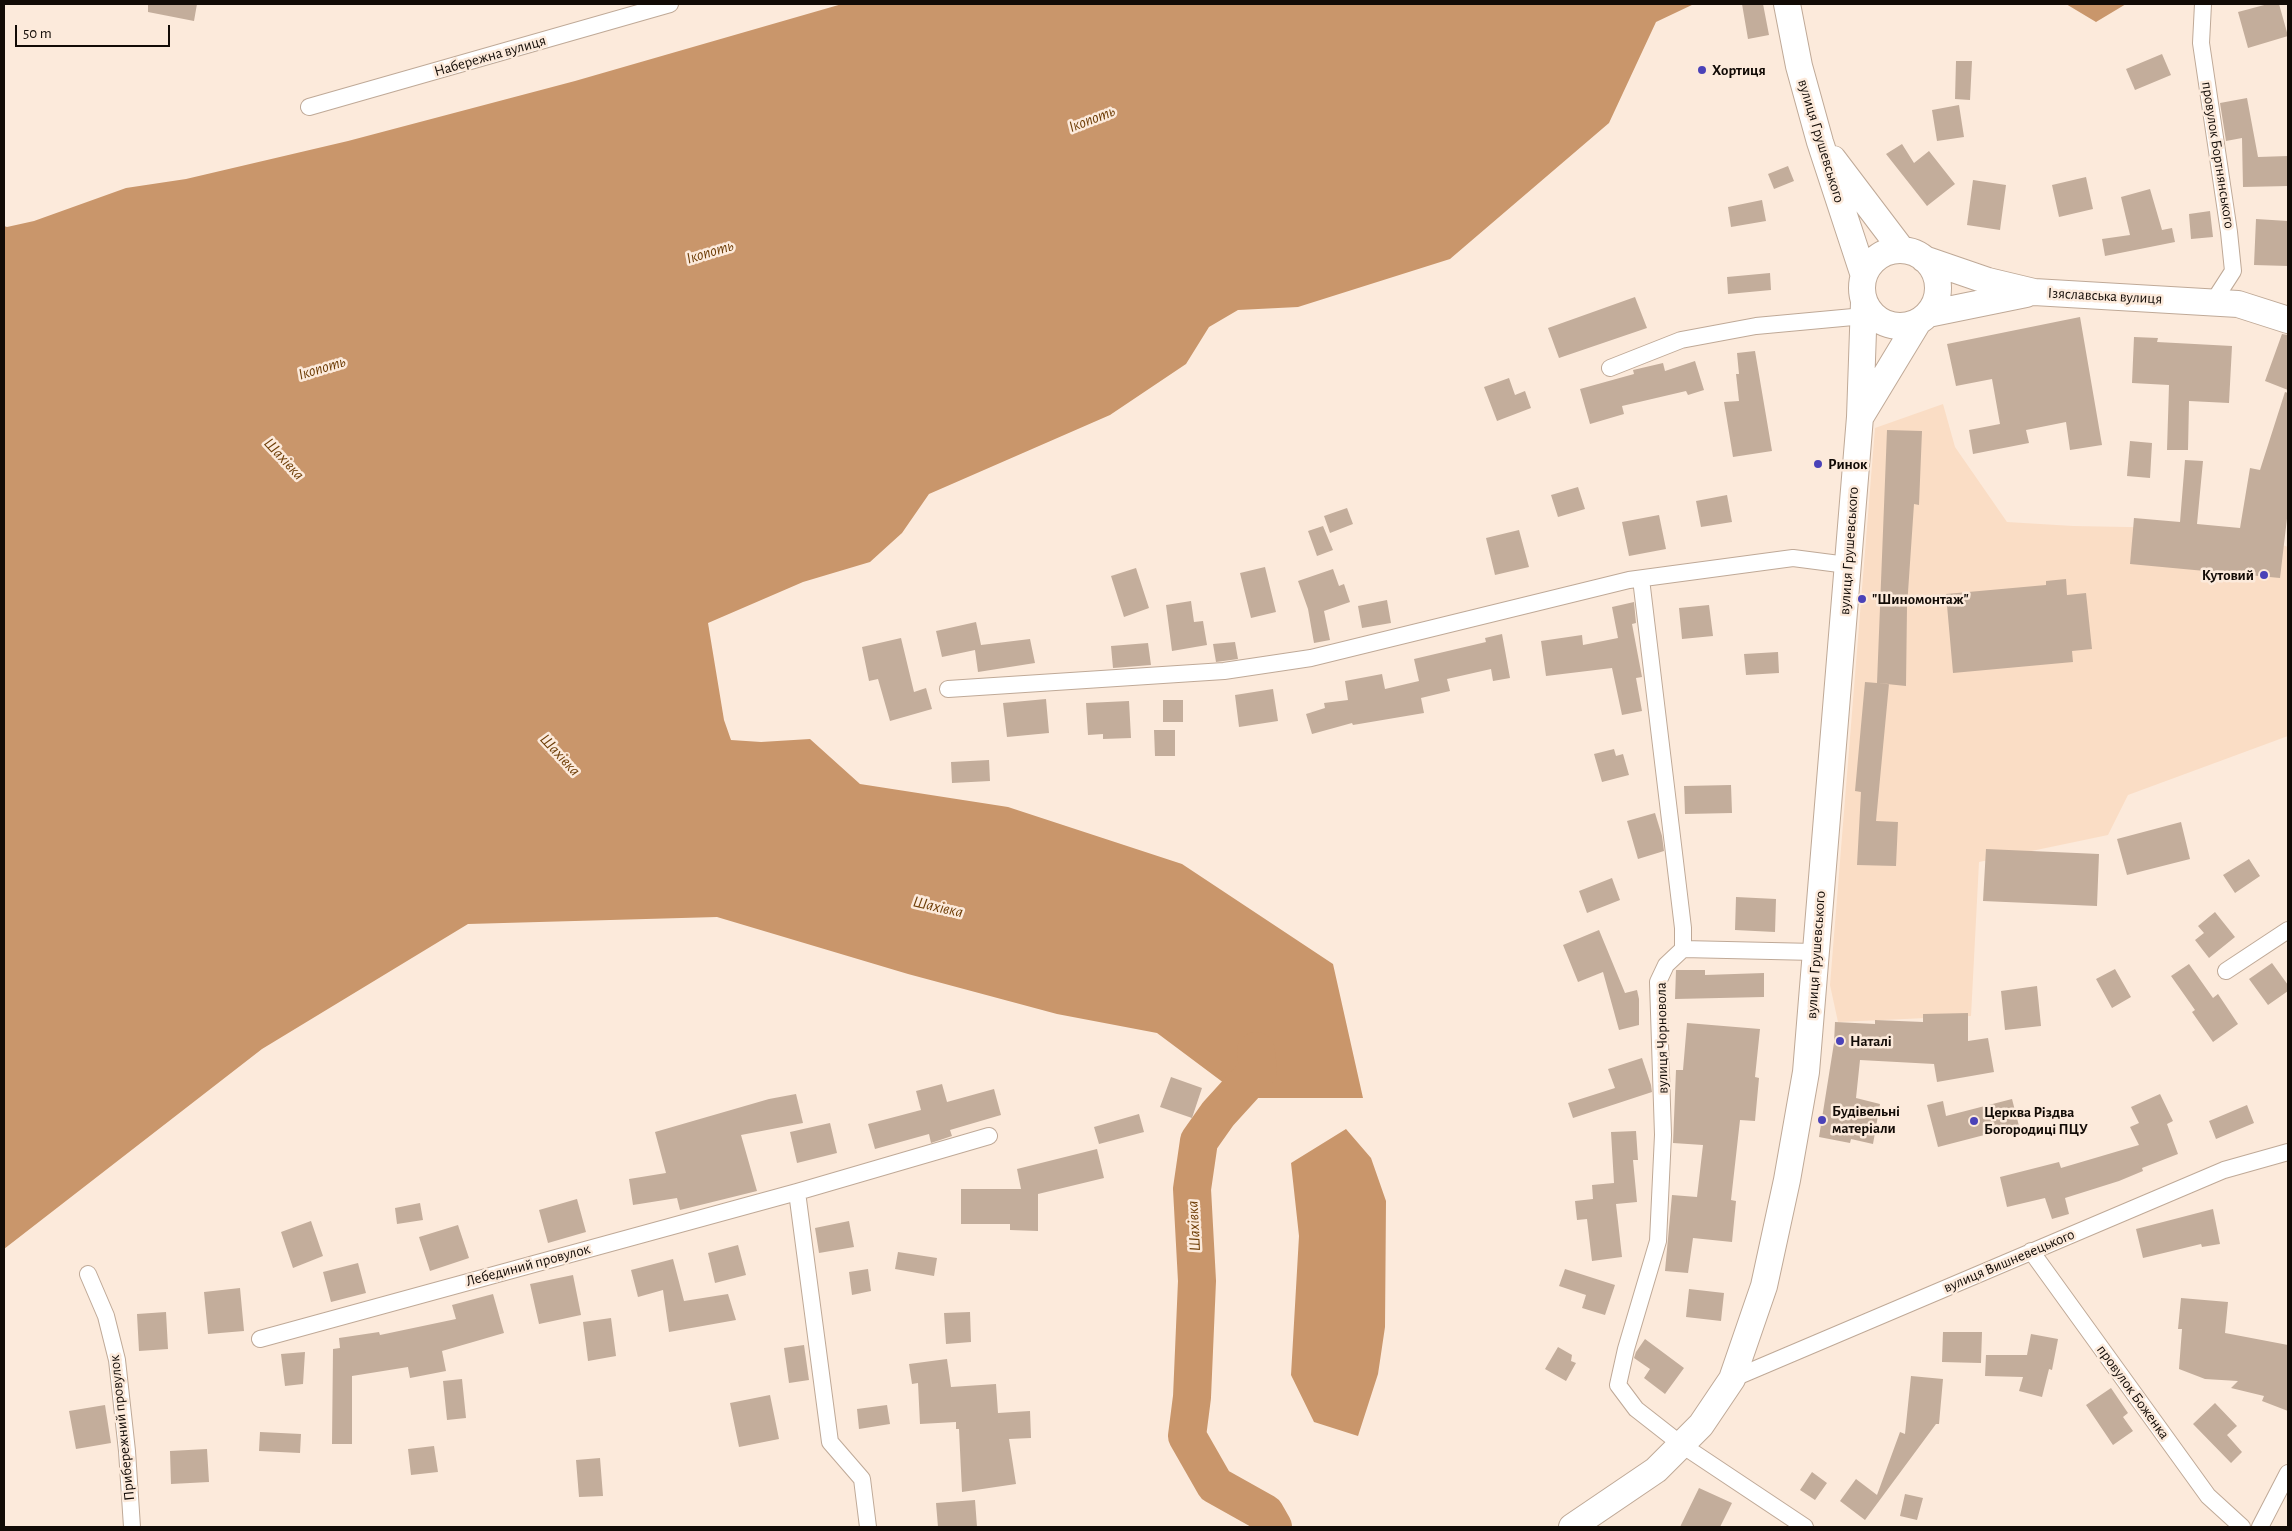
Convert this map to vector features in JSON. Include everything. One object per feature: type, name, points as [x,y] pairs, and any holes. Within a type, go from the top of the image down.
[{"type":"main road","name":"вулиця Грушевського","points":[[1572,1527],[1656,1470],[1701,1425],[1732,1379],[1764,1286],[1806,1072],[1860,417],[1864,309],[1862,289],[1864,276],[1820,142],[1799,66],[1787,4]]},
{"type":"main road","points":[[1820,142],[1913,255],[1932,269],[1937,280],[1938,292],[1935,304],[1923,318],[1860,417]]},
{"type":"main road","points":[[1864,276],[1870,265],[1879,257],[1890,252],[1913,255]]},
{"type":"main road","name":"Ізяславська вулиця","points":[[1913,255],[1988,281],[2034,292],[2238,304],[2288,320]]},
{"type":"main road","points":[[1864,309],[1880,321],[1892,326],[1906,326],[1923,318],[2034,292]]},
{"type":"street","name":"Набережна вулиця","points":[[309,107],[670,4]]},
{"type":"street","name":"провулок Бортнянського","points":[[2203,4],[2201,43],[2233,271],[2213,302]]},
{"type":"street","points":[[1610,368],[1681,340],[1864,309]]},
{"type":"street","points":[[948,689],[1190,674],[1311,658],[1641,579],[1793,558],[1847,565]]},
{"type":"street","points":[[1641,579],[1683,928],[1683,949],[1815,952]]},
{"type":"street","points":[[2226,971],[2288,930]]},
{"type":"street","name":"вулиця Чорновола","points":[[1682,1445],[1636,1409],[1618,1385],[1626,1349],[1658,1242],[1663,1135],[1658,982],[1666,965],[1683,949]]},
{"type":"street","name":"Лебединий провулок","points":[[260,1339],[797,1192],[988,1136]]},
{"type":"street","name":"вулиця Вишневецького","points":[[1732,1379],[2224,1170],[2288,1152]]},
{"type":"street","points":[[797,1192],[830,1442],[862,1478],[868,1527]]},
{"type":"street","name":"провулок Боженка","points":[[2031,1251],[2208,1496],[2242,1527]]},
{"type":"street","name":"Прибережний провулок","points":[[88,1274],[106,1316],[117,1360],[127,1451],[132,1527]]},
{"type":"street","points":[[1682,1445],[1805,1527]]},
{"type":"street","points":[[2260,1527],[2288,1472]]},
{"type":"shaded area","points":[[1943,404],[1955,447],[2007,522],[2073,526],[2236,529],[2288,547],[2288,736],[2128,795],[2108,835],[1979,862],[1971,1016],[1838,1022],[1830,985],[1875,428]]},
{"type":"water","name":"Ікопоть","points":[[842,4],[1694,4],[1656,22],[1609,123],[1450,259],[1298,307],[1238,310],[1209,327],[1186,364],[1110,415],[929,494],[902,533],[870,562],[803,582],[708,623],[724,720],[731,740],[761,742],[810,739],[860,784],[1008,807],[1182,864],[1333,964],[1363,1098],[1244,1098],[1157,1033],[1057,1014],[908,974],[717,917],[468,924],[262,1049],[4,1249],[4,226],[34,221],[126,188],[186,179],[348,141],[575,81]]},
{"type":"water","points":[[2066,4],[2126,4],[2096,22]]},
{"type":"water","points":[[1346,1129],[1371,1158],[1386,1201],[1385,1327],[1378,1374],[1358,1436],[1314,1422],[1291,1375],[1299,1236],[1291,1163]]},
{"type":"building","points":[[148,4],[197,4],[194,21],[148,12]]},
{"type":"building","name":"Хортиця","points":[[1742,4],[1763,4],[1769,35],[1748,39]]},
{"type":"building","points":[[2268,4],[2279,4],[2288,36],[2248,48],[2238,12]]},
{"type":"building","points":[[2162,54],[2171,75],[2135,90],[2126,69]]},
{"type":"building","points":[[1956,61],[1972,61],[1970,100],[1955,99]]},
{"type":"building","points":[[2247,98],[2258,157],[2288,156],[2288,186],[2243,187],[2242,138],[2226,141],[2220,103]]},
{"type":"building","points":[[1959,105],[1964,137],[1937,141],[1932,110]]},
{"type":"building","points":[[1902,144],[1914,163],[1929,151],[1955,184],[1927,206],[1886,154]]},
{"type":"building","points":[[1788,166],[1794,181],[1774,189],[1768,174]]},
{"type":"building","points":[[2086,177],[2093,209],[2059,217],[2052,185]]},
{"type":"building","points":[[1973,180],[2006,185],[2000,230],[1967,225]]},
{"type":"building","points":[[2150,189],[2162,230],[2172,228],[2175,242],[2105,256],[2102,239],[2130,235],[2121,197]]},
{"type":"building","points":[[1762,200],[1766,221],[1731,227],[1728,207]]},
{"type":"building","points":[[2210,211],[2213,237],[2191,239],[2189,214]]},
{"type":"building","points":[[2256,219],[2288,221],[2288,266],[2254,265]]},
{"type":"building","points":[[1770,273],[1771,290],[1728,294],[1727,277]]},
{"type":"building","points":[[1635,297],[1647,328],[1559,358],[1548,328]]},
{"type":"building","points":[[2080,317],[2102,445],[2070,450],[2066,422],[2026,430],[2029,443],[1973,454],[1969,430],[2000,424],[1992,379],[1956,386],[1947,344]]},
{"type":"building","points":[[2282,334],[2288,335],[2288,390],[2265,381]]},
{"type":"building","points":[[2134,337],[2158,338],[2157,342],[2232,346],[2229,403],[2189,401],[2188,450],[2167,450],[2169,385],[2132,383]]},
{"type":"building","points":[[1755,351],[1772,451],[1733,457],[1724,402],[1739,401],[1736,374],[1739,374],[1737,353]]},
{"type":"building","points":[[1695,361],[1704,390],[1688,395],[1686,391],[1622,406],[1624,414],[1590,424],[1580,389],[1634,374],[1633,370],[1663,363],[1665,371]]},
{"type":"building","points":[[1509,378],[1515,395],[1525,391],[1531,408],[1497,421],[1484,387]]},
{"type":"building","points":[[2285,392],[2288,393],[2288,510],[2280,578],[2130,564],[2134,518],[2180,522],[2185,460],[2203,461],[2197,524],[2240,528],[2250,468],[2260,470]]},
{"type":"building","points":[[1887,430],[1922,431],[1919,505],[1914,504],[1907,607],[1906,686],[1877,683]]},
{"type":"building","points":[[2130,441],[2152,443],[2150,478],[2127,476]]},
{"type":"building","points":[[1578,487],[1585,509],[1558,517],[1551,495]]},
{"type":"building","points":[[1727,495],[1732,522],[1701,527],[1696,501]]},
{"type":"building","points":[[1347,508],[1353,524],[1330,533],[1324,516]]},
{"type":"building","points":[[1659,515],[1666,549],[1629,556],[1622,522]]},
{"type":"building","points":[[1323,526],[1333,550],[1317,556],[1308,531]]},
{"type":"building","points":[[1519,530],[1529,567],[1495,575],[1486,538]]},
{"type":"building","points":[[1265,567],[1276,612],[1251,618],[1240,573]]},
{"type":"building","points":[[1136,568],[1149,608],[1124,617],[1111,576]]},
{"type":"building","points":[[1333,569],[1339,586],[1344,584],[1350,602],[1324,611],[1330,640],[1314,643],[1308,609],[1298,581]]},
{"type":"building","points":[[2066,579],[2067,595],[2086,593],[2092,649],[2072,651],[2073,662],[1953,673],[1946,594],[2046,585],[2046,581]]},
{"type":"building","points":[[1387,600],[1391,623],[1362,628],[1358,606]]},
{"type":"building","points":[[1191,601],[1194,622],[1203,621],[1207,645],[1172,651],[1166,605]]},
{"type":"building","points":[[1634,602],[1636,623],[1632,624],[1642,677],[1636,678],[1642,711],[1622,715],[1612,668],[1546,676],[1541,641],[1582,635],[1583,645],[1618,638],[1612,607]]},
{"type":"building","points":[[1709,605],[1713,636],[1682,639],[1679,608]]},
{"type":"building","points":[[976,622],[981,645],[1030,639],[1035,663],[978,672],[975,650],[942,657],[936,631]]},
{"type":"building","points":[[1502,634],[1510,678],[1493,681],[1491,669],[1447,679],[1450,691],[1421,698],[1424,713],[1353,725],[1352,723],[1312,734],[1306,714],[1325,708],[1324,703],[1348,700],[1345,681],[1382,674],[1385,689],[1419,681],[1414,659],[1486,642],[1485,638]]},
{"type":"building","points":[[901,638],[914,692],[926,688],[932,709],[890,721],[878,679],[869,681],[862,647]]},
{"type":"building","points":[[1235,642],[1238,659],[1216,662],[1213,644]]},
{"type":"building","points":[[1148,643],[1151,665],[1113,668],[1111,646]]},
{"type":"building","points":[[1778,652],[1779,673],[1746,675],[1744,654]]},
{"type":"building","points":[[1865,682],[1889,684],[1876,821],[1898,822],[1896,866],[1857,865],[1861,792],[1855,791]]},
{"type":"building","points":[[1273,689],[1278,721],[1239,727],[1235,695]]},
{"type":"building","points":[[1046,699],[1049,733],[1007,737],[1003,703]]},
{"type":"building","points":[[1163,700],[1183,700],[1183,722],[1163,722]]},
{"type":"building","points":[[1129,701],[1131,738],[1103,739],[1103,734],[1088,735],[1086,703]]},
{"type":"building","points":[[1154,730],[1175,730],[1175,756],[1155,756]]},
{"type":"building","points":[[1614,749],[1616,756],[1623,754],[1629,775],[1602,782],[1594,754]]},
{"type":"building","points":[[989,760],[990,781],[952,783],[951,762]]},
{"type":"building","points":[[1731,785],[1732,813],[1685,814],[1684,786]]},
{"type":"building","points":[[1655,813],[1662,836],[1664,851],[1638,859],[1627,821]]},
{"type":"building","points":[[2181,822],[2190,859],[2127,875],[2117,839]]},
{"type":"building","points":[[1986,849],[2099,854],[2097,906],[1983,901]]},
{"type":"building","points":[[2249,859],[2260,876],[2235,893],[2223,875]]},
{"type":"building","points":[[1612,878],[1620,900],[1587,913],[1579,891]]},
{"type":"building","points":[[1736,897],[1776,899],[1775,932],[1735,930]]},
{"type":"building","points":[[2215,912],[2235,937],[2209,958],[2195,940],[2204,933],[2198,926]]},
{"type":"building","points":[[1599,930],[1625,993],[1637,990],[1639,1025],[1619,1030],[1603,972],[1578,982],[1563,945]]},
{"type":"building","points":[[2272,963],[2288,985],[2288,991],[2268,1005],[2249,979]]},
{"type":"building","points":[[2189,964],[2213,998],[2218,994],[2238,1024],[2213,1042],[2192,1012],[2195,1010],[2171,976]]},
{"type":"building","points":[[2115,969],[2131,997],[2112,1008],[2096,979]]},
{"type":"building","points":[[1676,970],[1705,970],[1705,975],[1764,973],[1764,997],[1675,999]]},
{"type":"building","points":[[2037,986],[2041,1026],[2005,1030],[2001,991]]},
{"type":"building","points":[[1968,1013],[1968,1041],[1988,1038],[1994,1072],[1937,1082],[1934,1064],[1860,1060],[1856,1098],[1880,1104],[1873,1144],[1851,1139],[1850,1143],[1819,1137],[1834,1043],[1835,1022],[1875,1024],[1875,1020],[1923,1022],[1923,1014]]},
{"type":"building","points":[[1687,1023],[1760,1029],[1755,1077],[1759,1078],[1755,1121],[1740,1120],[1731,1200],[1736,1201],[1732,1242],[1693,1238],[1688,1273],[1665,1271],[1672,1195],[1697,1197],[1703,1145],[1673,1143],[1676,1070],[1683,1070]]},
{"type":"building","points":[[1642,1058],[1652,1092],[1573,1118],[1568,1103],[1615,1088],[1608,1069]]},
{"type":"building","points":[[1171,1077],[1202,1088],[1192,1118],[1160,1107]]},
{"type":"building","points":[[942,1084],[947,1102],[994,1089],[1001,1115],[950,1130],[952,1136],[931,1143],[929,1134],[875,1149],[868,1124],[921,1110],[916,1091]]},
{"type":"building","points":[[796,1094],[803,1123],[741,1135],[757,1191],[680,1210],[677,1198],[633,1205],[629,1179],[666,1173],[655,1132],[769,1099]]},
{"type":"building","points":[[2160,1094],[2173,1121],[2167,1124],[2178,1154],[2142,1168],[2143,1171],[2119,1181],[2065,1198],[2069,1214],[2052,1219],[2045,1198],[2007,1207],[2000,1177],[2059,1162],[2061,1168],[2139,1145],[2130,1127],[2139,1123],[2131,1107]]},
{"type":"building","name":"Церква Різдва Богородиці ПЦУ","points":[[2012,1099],[2019,1126],[1938,1147],[1927,1105],[1943,1101],[1946,1116]]},
{"type":"building","points":[[2247,1105],[2254,1123],[2216,1139],[2209,1121]]},
{"type":"building","points":[[1139,1114],[1144,1132],[1099,1144],[1094,1127]]},
{"type":"building","points":[[830,1123],[837,1153],[797,1163],[790,1132]]},
{"type":"building","points":[[1636,1131],[1638,1160],[1633,1160],[1637,1202],[1616,1204],[1622,1257],[1592,1261],[1587,1219],[1577,1220],[1575,1201],[1593,1199],[1592,1185],[1614,1183],[1611,1132]]},
{"type":"building","points":[[1097,1149],[1104,1178],[1038,1194],[1038,1231],[1010,1230],[1010,1224],[961,1224],[961,1189],[1021,1189],[1017,1169]]},
{"type":"building","points":[[577,1199],[586,1232],[548,1243],[539,1210]]},
{"type":"building","points":[[420,1203],[423,1220],[397,1224],[395,1208]]},
{"type":"building","points":[[2213,1209],[2220,1244],[2202,1247],[2201,1244],[2143,1258],[2136,1229]]},
{"type":"building","points":[[311,1221],[323,1256],[293,1268],[281,1232]]},
{"type":"building","points":[[849,1221],[854,1247],[819,1253],[815,1228]]},
{"type":"building","points":[[458,1225],[469,1258],[430,1271],[419,1237]]},
{"type":"building","points":[[738,1245],[746,1275],[715,1283],[708,1253]]},
{"type":"building","points":[[898,1252],[937,1258],[934,1276],[895,1269]]},
{"type":"building","points":[[673,1259],[684,1301],[728,1294],[736,1320],[669,1332],[663,1290],[638,1297],[631,1270]]},
{"type":"building","points":[[358,1263],[366,1293],[331,1302],[323,1272]]},
{"type":"building","points":[[868,1269],[871,1291],[852,1295],[849,1272]]},
{"type":"building","points":[[1565,1269],[1615,1285],[1605,1315],[1582,1308],[1586,1295],[1559,1286]]},
{"type":"building","points":[[573,1275],[581,1315],[539,1324],[530,1284]]},
{"type":"building","points":[[240,1288],[244,1331],[208,1334],[204,1292]]},
{"type":"building","points":[[1689,1289],[1724,1293],[1721,1321],[1686,1317]]},
{"type":"building","points":[[493,1294],[504,1333],[442,1351],[446,1371],[410,1378],[408,1367],[352,1376],[352,1444],[332,1444],[333,1349],[340,1348],[339,1338],[379,1332],[380,1335],[456,1319],[452,1305]]},
{"type":"building","points":[[2181,1298],[2228,1302],[2225,1333],[2288,1345],[2288,1411],[2262,1401],[2264,1396],[2231,1388],[2238,1381],[2205,1379],[2179,1369],[2182,1329],[2178,1329]]},
{"type":"building","points":[[166,1312],[168,1349],[139,1351],[137,1314]]},
{"type":"building","points":[[970,1312],[971,1342],[946,1344],[944,1313]]},
{"type":"building","points":[[611,1318],[616,1356],[588,1361],[583,1322]]},
{"type":"building","points":[[1943,1332],[1982,1332],[1981,1363],[1942,1362]]},
{"type":"building","points":[[2031,1334],[2058,1339],[2052,1370],[2049,1369],[2042,1397],[2019,1391],[2023,1377],[1985,1376],[1986,1355],[2027,1355]]},
{"type":"building","points":[[1645,1339],[1684,1368],[1665,1394],[1644,1378],[1650,1369],[1634,1358]]},
{"type":"building","points":[[804,1345],[809,1380],[789,1383],[784,1348]]},
{"type":"building","points":[[1558,1347],[1572,1355],[1571,1361],[1576,1363],[1566,1381],[1545,1369]]},
{"type":"building","points":[[305,1352],[303,1384],[285,1386],[281,1354]]},
{"type":"building","points":[[947,1359],[951,1387],[996,1384],[998,1413],[1030,1411],[1031,1438],[1009,1439],[1016,1484],[962,1492],[959,1429],[956,1429],[956,1422],[920,1424],[918,1383],[912,1384],[909,1364]]},
{"type":"building","points":[[1911,1376],[1943,1379],[1939,1424],[1936,1424],[1865,1520],[1840,1501],[1856,1479],[1877,1495],[1900,1432],[1905,1434]]},
{"type":"building","points":[[462,1379],[466,1418],[447,1420],[443,1381]]},
{"type":"building","points":[[2111,1388],[2128,1413],[2123,1417],[2133,1431],[2113,1445],[2086,1405]]},
{"type":"building","points":[[770,1395],[779,1439],[739,1447],[730,1403]]},
{"type":"building","points":[[2215,1403],[2237,1426],[2227,1435],[2242,1452],[2231,1463],[2193,1424]]},
{"type":"building","points":[[105,1405],[111,1443],[76,1449],[69,1411]]},
{"type":"building","points":[[887,1405],[890,1424],[859,1429],[857,1409]]},
{"type":"building","points":[[260,1432],[301,1434],[300,1453],[259,1451]]},
{"type":"building","points":[[434,1446],[438,1472],[411,1475],[408,1449]]},
{"type":"building","points":[[207,1449],[209,1482],[171,1484],[170,1451]]},
{"type":"building","points":[[600,1458],[603,1496],[579,1497],[576,1460]]},
{"type":"building","points":[[1812,1472],[1827,1483],[1815,1500],[1800,1490]]},
{"type":"building","points":[[1699,1488],[1732,1503],[1720,1527],[1680,1527]]},
{"type":"building","points":[[1905,1494],[1923,1498],[1917,1520],[1900,1516]]},
{"type":"building","points":[[975,1500],[977,1527],[938,1527],[936,1503]]},
{"type":"waterway","name":"Шахівка","points":[[1256,1051],[1258,1070],[1218,1114],[1199,1141],[1192,1189],[1197,1281],[1192,1397],[1187,1436],[1215,1485],[1265,1513],[1273,1527]]},
{"type":"place","name":"Хортиця","points":[[1702,70]]},
{"type":"place","name":"Ринок","points":[[1818,464]]},
{"type":"place","name":"Кутовий","points":[[2264,575]]},
{"type":"place","name":"\"Шиномонтаж\"","points":[[1862,599]]},
{"type":"place","name":"Наталі","points":[[1840,1041]]},
{"type":"place","name":"Будівельні матеріали","points":[[1822,1120]]},
{"type":"place","name":"Церква Різдва Богородиці ПЦУ","points":[[1974,1121]]}]
